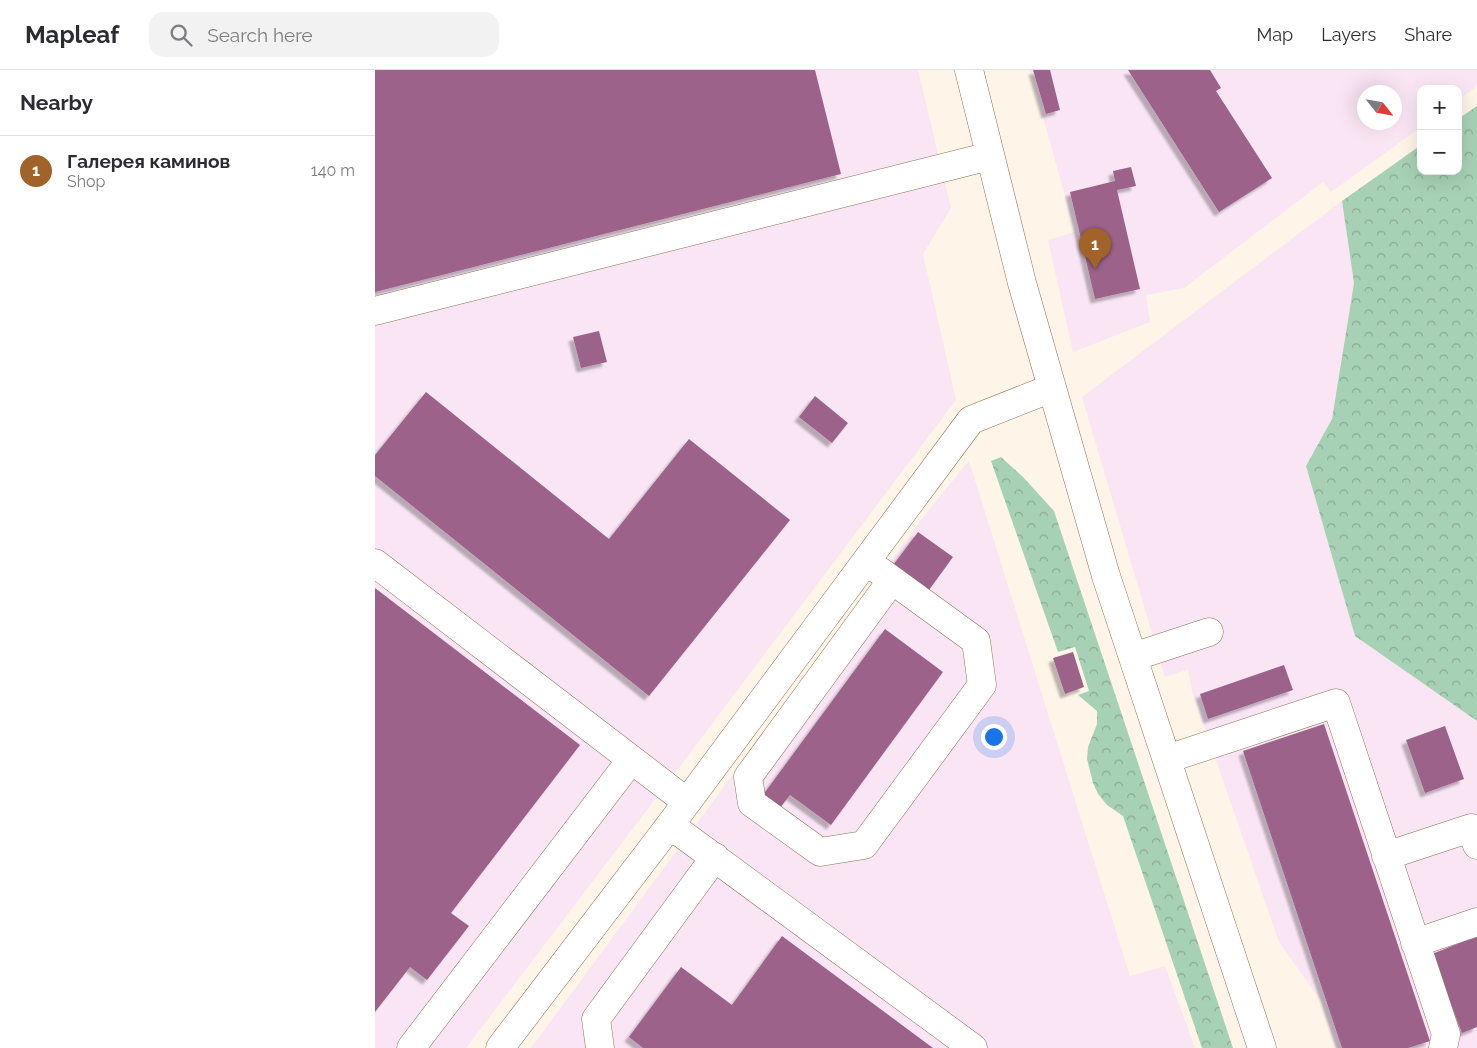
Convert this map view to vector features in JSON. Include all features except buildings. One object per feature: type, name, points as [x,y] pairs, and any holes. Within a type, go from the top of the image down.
[{"type":"street","points":[[969,70],[1022,283],[1106,576],[1262,1048]]},
{"type":"street","points":[[375,311],[990,156]]},
{"type":"street","points":[[500,1048],[670,825],[971,420],[1052,388]]},
{"type":"street","points":[[866,561],[976,641],[982,685],[864,845],[819,852],[752,802],[748,777],[892,580]]},
{"type":"street","points":[[375,563],[687,802]]},
{"type":"street","points":[[1133,657],[1209,632]]},
{"type":"street","points":[[1167,760],[1335,703],[1446,1034],[1443,1048]]},
{"type":"street","points":[[411,1048],[631,760]]},
{"type":"street","points":[[670,825],[973,1048]]},
{"type":"street","points":[[1386,856],[1471,828],[1477,846]]},
{"type":"street","points":[[600,1048],[596,1019],[715,857]]},
{"type":"street","points":[[1415,942],[1477,922]]},
{"type":"shaded area","points":[[375,70],[918,70],[951,208],[923,254],[956,400],[466,1048],[375,1048]]},
{"type":"shaded area","points":[[1030,70],[1477,70],[1477,86],[1462,97],[1462,85],[1417,85],[1417,130],[1331,192],[1323,182],[1184,288],[1146,295],[1150,322],[1073,352],[1048,240],[1075,232]]},
{"type":"shaded area","points":[[1342,201],[1354,283],[1332,419],[1306,466],[1355,636],[1477,721],[1477,1048],[1336,1048],[1321,1001],[1279,942],[1192,691],[1188,669],[1165,677],[1082,397]]},
{"type":"shaded area","points":[[969,461],[1130,976],[1165,966],[1195,1048],[531,1048],[927,512]]},
{"type":"green space","points":[[1477,106],[1477,721],[1355,636],[1306,466],[1332,419],[1354,283],[1342,201],[1417,148],[1417,175],[1462,175],[1462,116]]},
{"type":"green space","points":[[1001,457],[1023,477],[1054,511],[1233,1048],[1202,1048],[1123,816],[1107,805],[1098,794],[1093,783],[1087,759],[1088,747],[1097,724],[1097,711],[1078,695],[1089,691],[1075,647],[1058,652],[991,461]]},
{"type":"place","name":"Галерея каминов","points":[[1095,269]]}]
